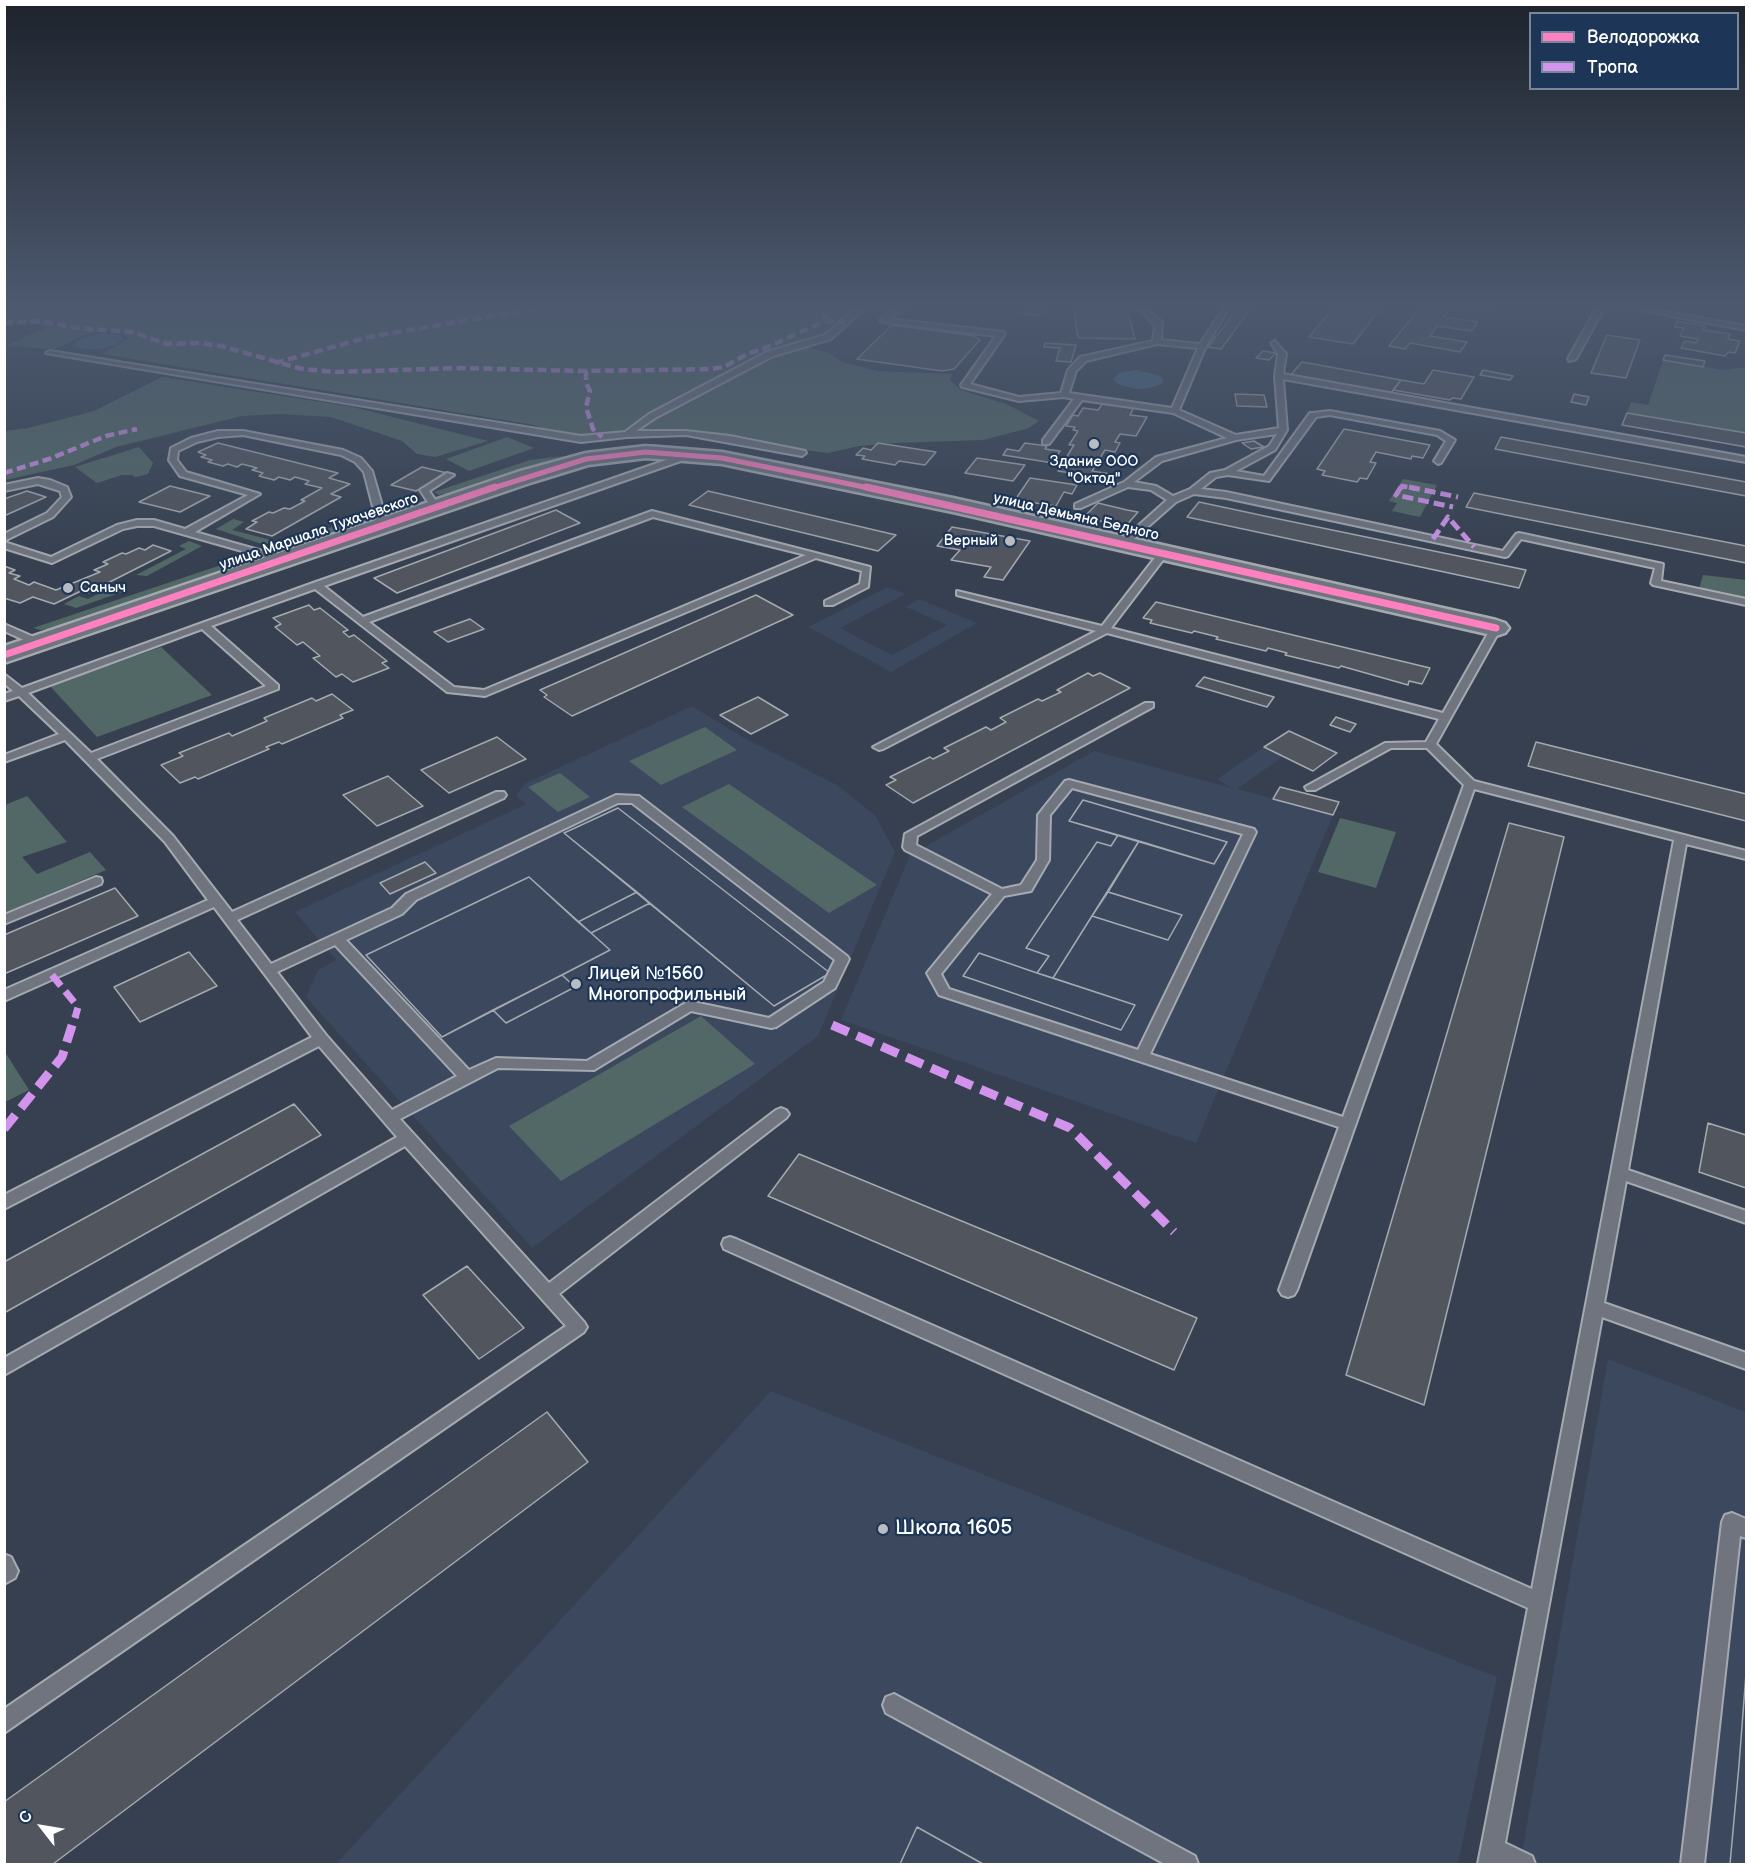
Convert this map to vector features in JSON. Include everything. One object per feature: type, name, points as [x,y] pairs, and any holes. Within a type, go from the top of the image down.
[{"type":"street","name":"улица Маршала Тухачевского","points":[[4,655],[557,467],[607,456],[646,452]]},
{"type":"street","name":"улица Демьяна Бедного","points":[[646,452],[694,454],[965,508],[1496,628]]},
{"type":"lane","points":[[292,392],[581,439],[605,448],[607,456]]},
{"type":"lane","points":[[627,434],[652,416],[697,392]]},
{"type":"lane","points":[[993,392],[1019,399],[1064,395],[1175,411],[1235,438]]},
{"type":"lane","points":[[1175,411],[1183,392]]},
{"type":"lane","points":[[1127,543],[1173,500],[1193,491],[1214,475],[1227,472],[1272,448],[1283,430],[1280,392]]},
{"type":"lane","points":[[1370,392],[1746,459]]},
{"type":"lane","points":[[1046,442],[1080,398]]},
{"type":"lane","points":[[1227,472],[1266,479],[1314,415],[1330,413],[1440,433],[1451,440],[1438,460]]},
{"type":"lane","points":[[1078,506],[1127,484],[1159,459],[1235,438],[1283,430]]},
{"type":"lane","points":[[188,532],[256,494],[183,474],[173,460],[174,450],[202,438],[243,432],[343,453],[358,460],[368,471],[382,526]]},
{"type":"lane","points":[[581,439],[627,434],[686,434],[730,439],[802,453]]},
{"type":"lane","points":[[4,698],[316,585],[694,454]]},
{"type":"lane","points":[[436,508],[424,490],[450,475]]},
{"type":"lane","points":[[4,488],[29,482],[47,482],[64,489],[68,497],[50,514],[4,538]]},
{"type":"lane","points":[[1127,484],[1153,488],[1173,500]]},
{"type":"lane","points":[[1193,491],[1226,495],[1505,554],[1519,536],[1660,566],[1656,583],[1746,602]]},
{"type":"lane","points":[[362,621],[652,514],[867,569],[865,585],[829,603]]},
{"type":"lane","points":[[4,545],[52,560],[120,527],[137,523],[154,523],[284,560]]},
{"type":"lane","points":[[879,747],[1104,631],[1164,552]]},
{"type":"lane","points":[[316,585],[451,690],[485,693],[815,555]]},
{"type":"lane","points":[[961,594],[1446,717]]},
{"type":"lane","points":[[89,758],[274,687],[204,625]]},
{"type":"lane","points":[[4,627],[39,643]]},
{"type":"lane","points":[[1430,745],[1496,628]]},
{"type":"lane","points":[[4,676],[67,735],[169,839],[321,1039],[389,1118],[579,1327],[4,1722]]},
{"type":"lane","points":[[1142,1056],[1250,832],[1069,784],[1044,815],[1044,860],[1026,888],[1000,893],[909,847],[911,834],[1149,705]]},
{"type":"lane","points":[[4,759],[67,735]]},
{"type":"lane","points":[[1311,787],[1389,746],[1430,745],[1470,784],[1746,855]]},
{"type":"lane","points":[[1288,1290],[1470,784]]},
{"type":"lane","points":[[230,918],[500,795]]},
{"type":"lane","points":[[269,970],[398,911],[411,897],[616,799],[635,799],[842,959],[830,985],[771,1023],[688,1006],[589,1066],[496,1063],[389,1118]]},
{"type":"lane","points":[[1524,1864],[1491,1857],[1681,839]]},
{"type":"lane","points":[[4,920],[96,881]]},
{"type":"lane","points":[[1000,893],[934,973],[944,992],[1347,1124]]},
{"type":"lane","points":[[4,996],[218,901]]},
{"type":"lane","points":[[337,939],[467,1077]]},
{"type":"lane","points":[[4,1203],[321,1039]]},
{"type":"lane","points":[[548,1293],[781,1114]]},
{"type":"lane","points":[[4,1367],[407,1138]]},
{"type":"lane","points":[[1620,1173],[1746,1217]]},
{"type":"lane","points":[[730,1244],[1539,1602]]},
{"type":"lane","points":[[1595,1307],[1746,1361]]},
{"type":"lane","points":[[1692,1864],[1732,1522],[1746,1528]]},
{"type":"lane","points":[[4,1564],[8,1571],[4,1574]]},
{"type":"lane","points":[[894,1705],[1187,1864]]},
{"type":"shaded area","points":[[888,587],[906,594],[840,628],[892,655],[947,625],[906,607],[919,599],[977,623],[891,672],[808,627]]},
{"type":"shaded area","name":"Лицей №1560 Многопрофильный","points":[[692,706],[744,738],[837,785],[875,815],[895,852],[818,1036],[532,1248],[306,997],[318,970],[336,960],[295,912],[526,804],[516,796],[524,784]]},
{"type":"shaded area","points":[[1264,747],[1284,756],[1237,789],[1333,815],[1196,1143],[841,1020],[910,855],[1094,751],[1232,788],[1217,779]]},
{"type":"shaded area","points":[[1608,1359],[1746,1412],[1746,1864],[1520,1864]]},
{"type":"shaded area","name":"Школа 1605","points":[[771,1391],[1497,1677],[1458,1864],[336,1864]]},
{"type":"green space","points":[[132,392],[259,392],[353,407],[488,441],[435,457],[417,454],[402,441],[331,417],[279,414],[242,416],[116,447],[74,465],[5,480],[5,431],[28,428],[94,411]]},
{"type":"green space","points":[[335,392],[968,392],[1006,404],[1039,421],[1029,428],[983,440],[859,446],[828,453],[797,449],[747,437],[653,429],[582,444],[534,425]]},
{"type":"green space","points":[[1652,392],[1746,392],[1746,433],[1627,413],[1631,402],[1648,405]]},
{"type":"green space","points":[[507,437],[534,448],[469,471],[446,459]]},
{"type":"green space","points":[[139,447],[153,463],[148,474],[135,477],[122,475],[97,483],[75,467]]},
{"type":"green space","points":[[563,456],[452,493],[439,495],[434,492],[530,460]]},
{"type":"green space","points":[[1403,479],[1437,485],[1420,517],[1392,511],[1397,503],[1389,501]]},
{"type":"green space","points":[[372,514],[360,525],[302,545],[284,549],[269,548]]},
{"type":"green space","points":[[233,519],[244,522],[232,530],[275,541],[265,545],[216,529]]},
{"type":"green space","points":[[189,541],[202,546],[147,576],[136,575],[186,549],[179,546]]},
{"type":"green space","points":[[248,556],[246,561],[236,567],[55,628],[41,630],[33,628]]},
{"type":"green space","points":[[1703,575],[1746,580],[1746,599],[1699,589]]},
{"type":"green space","points":[[115,585],[128,590],[76,608],[64,604],[79,596],[88,599]]},
{"type":"green space","points":[[161,647],[212,695],[97,737],[50,686]]},
{"type":"green space","points":[[705,727],[737,750],[661,785],[629,761]]},
{"type":"green space","points":[[560,773],[590,797],[558,812],[528,787]]},
{"type":"green space","points":[[729,784],[877,885],[829,913],[682,807]]},
{"type":"green space","points":[[27,796],[67,842],[22,857],[37,874],[90,852],[106,870],[5,913],[5,805]]},
{"type":"green space","points":[[1340,818],[1396,832],[1376,888],[1318,872]]},
{"type":"green space","points":[[701,1016],[755,1064],[561,1181],[509,1126]]},
{"type":"green space","points":[[5,1052],[29,1090],[4,1102]]},
{"type":"building","points":[[1374,392],[1392,392],[1390,395]]},
{"type":"building","points":[[1406,392],[1465,392],[1461,399],[1452,398],[1450,400]]},
{"type":"building","points":[[1235,394],[1264,395],[1267,407],[1237,406]]},
{"type":"building","points":[[1574,394],[1589,397],[1586,405],[1571,402]]},
{"type":"building","name":"Здание ООО \"Октод\"","points":[[1103,403],[1134,407],[1130,415],[1147,417],[1136,436],[1120,434],[1115,442],[1120,443],[1115,452],[1105,450],[1092,471],[1111,474],[1106,483],[1087,480],[1089,476],[1058,471],[1074,445],[1069,445],[1078,431],[1073,430],[1075,427],[1066,426],[1073,415],[1078,416],[1083,408],[1098,410]]},
{"type":"building","points":[[1627,413],[1746,433],[1746,447],[1622,425]]},
{"type":"building","points":[[1344,429],[1430,445],[1423,458],[1412,456],[1411,459],[1376,452],[1370,462],[1376,463],[1367,479],[1360,478],[1357,482],[1322,475],[1325,471],[1317,469]]},
{"type":"building","points":[[1501,437],[1746,482],[1746,496],[1495,449]]},
{"type":"building","points":[[1254,441],[1264,447],[1251,449],[1242,443]]},
{"type":"building","points":[[218,443],[338,473],[329,478],[350,484],[331,494],[341,497],[272,536],[246,529],[257,522],[252,521],[269,512],[273,513],[284,508],[290,509],[322,488],[305,484],[309,481],[295,477],[290,480],[279,477],[274,480],[259,476],[263,473],[252,470],[257,468],[242,464],[237,467],[228,464],[223,466],[208,462],[212,460],[201,457],[206,455],[198,452]]},
{"type":"building","points":[[878,443],[936,452],[925,465],[899,461],[895,465],[862,459],[865,456],[856,455],[863,448],[871,450]]},
{"type":"building","points":[[1025,443],[1047,446],[1045,449],[1060,451],[1053,463],[1003,455],[1007,449],[1019,451]]},
{"type":"building","points":[[977,458],[1025,465],[1013,481],[965,473]]},
{"type":"building","points":[[422,467],[447,473],[416,491],[391,485]]},
{"type":"building","points":[[1030,478],[1077,485],[1072,494],[1064,492],[1056,506],[1015,500]]},
{"type":"building","points":[[170,486],[210,496],[180,512],[139,502]]},
{"type":"building","points":[[27,491],[46,497],[4,516],[4,499]]},
{"type":"building","points":[[708,491],[896,535],[878,551],[689,505]]},
{"type":"building","points":[[1474,493],[1746,546],[1746,563],[1466,507]]},
{"type":"building","points":[[1199,502],[1526,570],[1519,588],[1187,517]]},
{"type":"building","points":[[1098,503],[1138,512],[1125,527],[1084,517]]},
{"type":"building","points":[[556,510],[580,523],[397,593],[374,578]]},
{"type":"building","points":[[952,527],[1030,541],[1003,580],[984,577],[991,567],[951,560],[960,550],[937,546]]},
{"type":"building","points":[[153,545],[171,551],[88,593],[81,591],[54,604],[33,597],[20,603],[4,598],[4,566],[15,570],[9,573],[20,576],[14,579],[29,585],[34,582],[56,590],[100,572],[94,570],[108,564],[103,562],[122,553],[126,554],[139,548],[145,550]]},
{"type":"building","points":[[756,595],[793,615],[572,716],[544,697],[547,695],[540,690]]},
{"type":"building","points":[[1156,602],[1430,668],[1422,684],[1409,681],[1408,685],[1341,666],[1339,668],[1285,655],[1287,653],[1268,648],[1266,651],[1216,639],[1218,637],[1150,623],[1152,620],[1143,618]]},
{"type":"building","points":[[309,605],[314,610],[320,608],[348,630],[343,632],[349,637],[354,635],[387,661],[382,663],[389,668],[353,682],[342,674],[336,677],[313,658],[320,656],[303,642],[297,645],[275,627],[281,624],[273,618]]},
{"type":"building","points":[[470,619],[484,629],[448,642],[434,632]]},
{"type":"building","points":[[1088,673],[1093,676],[1100,673],[1130,688],[913,803],[886,785],[896,780],[890,777],[930,757],[933,759],[949,751],[944,748],[986,727],[991,730],[1006,722],[1000,718],[1038,699],[1042,701],[1061,692],[1057,690]]},
{"type":"building","points":[[1204,677],[1274,697],[1267,707],[1196,686]]},
{"type":"building","points":[[332,694],[353,710],[340,715],[343,718],[282,744],[279,742],[266,747],[269,749],[198,779],[195,777],[180,783],[161,765],[183,756],[179,753],[229,733],[232,736],[267,721],[264,718],[312,698],[316,701]]},
{"type":"building","points":[[758,697],[788,715],[751,734],[720,715]]},
{"type":"building","points":[[1336,717],[1356,724],[1350,732],[1330,725]]},
{"type":"building","points":[[1289,731],[1337,753],[1313,771],[1264,747]]},
{"type":"building","points":[[497,737],[526,759],[449,793],[421,770]]},
{"type":"building","points":[[1536,742],[1746,794],[1746,821],[1528,766]]},
{"type":"building","points":[[388,776],[423,806],[377,826],[343,795]]},
{"type":"building","points":[[1280,787],[1339,802],[1333,815],[1273,799]]},
{"type":"building","points":[[1083,800],[1227,842],[1214,864],[1139,841],[1108,892],[1182,915],[1168,940],[1092,916],[1053,978],[1135,1005],[1121,1030],[963,976],[979,953],[1037,973],[1049,956],[1026,948],[1097,842],[1111,846],[1118,835],[1069,821]]},
{"type":"building","points":[[1083,800],[1227,842],[1214,864],[1069,821]]},
{"type":"building","points":[[618,808],[830,973],[774,1006],[650,903],[591,933],[610,950],[562,975],[575,987],[506,1023],[493,1010],[442,1037],[366,955],[529,877],[578,922],[637,892],[564,833]]},
{"type":"building","points":[[618,808],[830,973],[774,1006],[564,833]]},
{"type":"building","points":[[1509,823],[1564,837],[1424,1405],[1346,1375]]},
{"type":"building","points":[[1118,835],[1139,841],[1053,978],[1037,973],[1049,956],[1026,948],[1097,842],[1111,846]]},
{"type":"building","points":[[425,862],[436,873],[390,894],[380,883]]},
{"type":"building","points":[[529,877],[610,950],[442,1037],[366,955]]},
{"type":"building","points":[[115,888],[138,916],[4,974],[4,935]]},
{"type":"building","points":[[637,892],[650,903],[591,933],[578,922]]},
{"type":"building","points":[[1108,892],[1182,915],[1168,940],[1092,916]]},
{"type":"building","points":[[189,952],[217,986],[140,1022],[114,987]]},
{"type":"building","points":[[979,953],[1135,1005],[1121,1030],[963,976]]},
{"type":"building","points":[[562,975],[575,987],[506,1023],[493,1010]]},
{"type":"building","points":[[294,1104],[321,1135],[4,1313],[4,1262]]},
{"type":"building","points":[[1708,1123],[1746,1135],[1746,1188],[1699,1172]]},
{"type":"building","points":[[799,1154],[1197,1318],[1174,1370],[768,1196]]},
{"type":"building","points":[[467,1266],[524,1328],[479,1359],[423,1295]]},
{"type":"building","points":[[547,1412],[588,1462],[53,1864],[4,1864],[4,1802]]},
{"type":"building","points":[[1746,1674],[1746,1864],[1730,1864],[1739,1765]]},
{"type":"building","points":[[1746,1674],[1746,1864],[1730,1864],[1739,1765]]},
{"type":"building","points":[[917,1827],[983,1864],[900,1864]]},
{"type":"building","points":[[917,1827],[983,1864],[900,1864]]},
{"type":"marked path","points":[[590,392],[586,407],[593,429],[602,437]]},
{"type":"marked path","points":[[4,473],[49,459],[106,436],[137,429]]},
{"type":"marked path","points":[[1453,507],[1396,495],[1402,486],[1458,497]]},
{"type":"marked path","points":[[1433,539],[1448,517],[1474,547]]},
{"type":"marked path","points":[[4,1129],[62,1057],[78,1007],[52,975]]},
{"type":"marked path","points":[[832,1025],[1070,1128],[1174,1232]]},
{"type":"cycle path","points":[[4,655],[525,477],[586,459],[646,452],[722,458],[953,505],[1496,628]]},
{"type":"place","name":"Здание ООО \"Октод\"","points":[[1094,444]]},
{"type":"place","name":"Верный","points":[[1010,541]]},
{"type":"place","name":"Саныч","points":[[68,588]]},
{"type":"place","name":"Лицей №1560 Многопрофильный","points":[[576,984]]},
{"type":"place","name":"Школа 1605","points":[[883,1529]]}]
